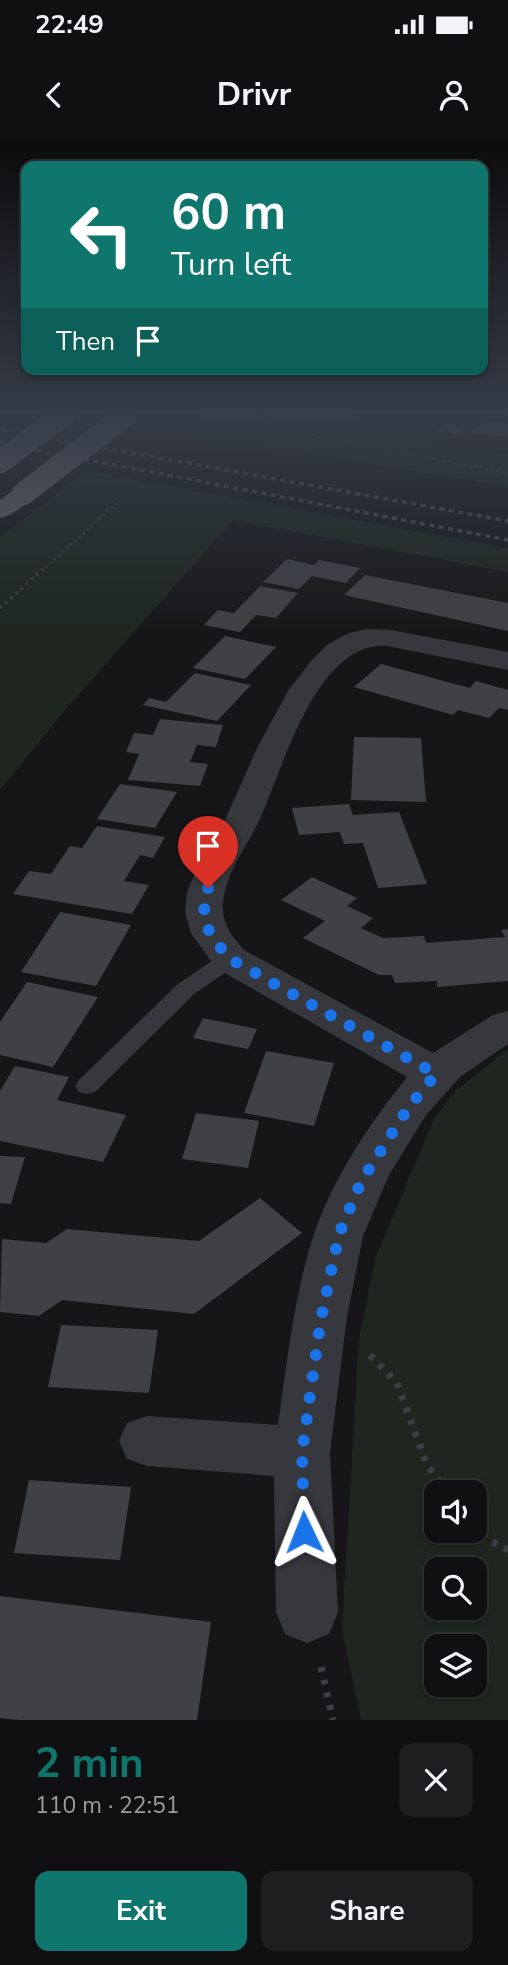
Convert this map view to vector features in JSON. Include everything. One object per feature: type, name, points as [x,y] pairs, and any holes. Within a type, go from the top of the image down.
[{"type":"highway","points":[[0,511],[30,489]]},
{"type":"street","points":[[436,1074],[230,959],[204,922],[204,902],[213,874],[237,830],[277,739],[307,685],[333,656],[359,639],[383,637],[508,661]]},
{"type":"street","points":[[307,1612],[302,1452],[321,1319],[339,1234],[361,1182],[408,1108],[436,1074],[482,1039],[508,1025]]},
{"type":"street","points":[[147,1441],[302,1452]]},
{"type":"lane","points":[[87,1086],[186,989],[230,959]]},
{"type":"path","points":[[0,608],[119,501]]},
{"type":"path","points":[[321,1319],[373,1358],[397,1382],[427,1465],[439,1480]]},
{"type":"path","points":[[487,1539],[508,1550]]},
{"type":"shaded area","points":[[63,489],[183,489],[508,548],[508,572],[233,520],[67,708],[0,790],[0,537]]},
{"type":"shaded area","points":[[508,1049],[508,1720],[361,1720],[342,1630],[359,1339],[375,1259],[433,1121],[453,1093]]},
{"type":"building","points":[[287,559],[314,565],[319,560],[360,568],[346,583],[312,576],[299,589],[263,582]]},
{"type":"building","points":[[365,575],[508,603],[508,631],[344,595]]},
{"type":"building","points":[[260,586],[298,593],[276,618],[256,615],[240,632],[204,625],[218,610],[234,613]]},
{"type":"building","points":[[225,636],[276,647],[245,679],[193,668]]},
{"type":"building","points":[[381,664],[470,688],[476,681],[508,690],[508,710],[499,708],[489,718],[458,710],[453,715],[354,687]]},
{"type":"building","points":[[195,673],[251,685],[217,721],[143,705],[149,698],[166,702]]},
{"type":"building","points":[[160,719],[223,725],[216,747],[197,745],[190,762],[208,764],[200,786],[128,780],[139,754],[126,752],[134,733],[153,735]]},
{"type":"building","points":[[354,737],[421,738],[426,802],[351,800]]},
{"type":"building","points":[[120,784],[177,792],[155,828],[97,819]]},
{"type":"building","points":[[349,804],[353,815],[399,812],[427,884],[378,888],[363,843],[344,844],[340,832],[299,835],[292,808]]},
{"type":"building","points":[[97,826],[165,837],[153,858],[140,855],[124,881],[149,885],[132,914],[13,894],[29,871],[51,874],[70,846],[82,848]]},
{"type":"building","points":[[312,877],[357,898],[347,906],[373,918],[361,928],[383,938],[424,936],[426,943],[505,937],[501,930],[508,929],[508,981],[437,987],[437,981],[395,983],[392,975],[379,975],[303,938],[325,921],[281,900]]},
{"type":"building","points":[[60,912],[131,925],[96,986],[21,972]]},
{"type":"building","points":[[27,982],[98,997],[53,1067],[0,1055],[0,1022]]},
{"type":"building","points":[[203,1018],[257,1029],[248,1049],[193,1038]]},
{"type":"building","points":[[266,1051],[334,1063],[314,1126],[244,1113]]},
{"type":"building","points":[[15,1066],[69,1077],[57,1100],[126,1115],[103,1162],[0,1141],[0,1091]]},
{"type":"building","points":[[196,1113],[259,1121],[248,1168],[182,1159]]},
{"type":"building","points":[[0,1156],[25,1157],[11,1204],[0,1203]]},
{"type":"building","points":[[260,1198],[302,1233],[194,1314],[62,1300],[39,1316],[0,1312],[2,1239],[46,1243],[67,1229],[199,1241]]},
{"type":"building","points":[[61,1325],[158,1330],[149,1393],[48,1387]]},
{"type":"building","points":[[29,1480],[131,1487],[120,1560],[14,1553]]},
{"type":"building","points":[[0,1596],[211,1622],[197,1720],[0,1718]]},
{"type":"railway","points":[[240,489],[508,540]]},
{"type":"railway","points":[[330,489],[508,521]]},
{"type":"route","points":[[208,888],[204,902],[204,922],[230,959],[436,1074],[408,1108],[361,1182],[339,1234],[321,1319],[302,1452],[304,1532]]}]
